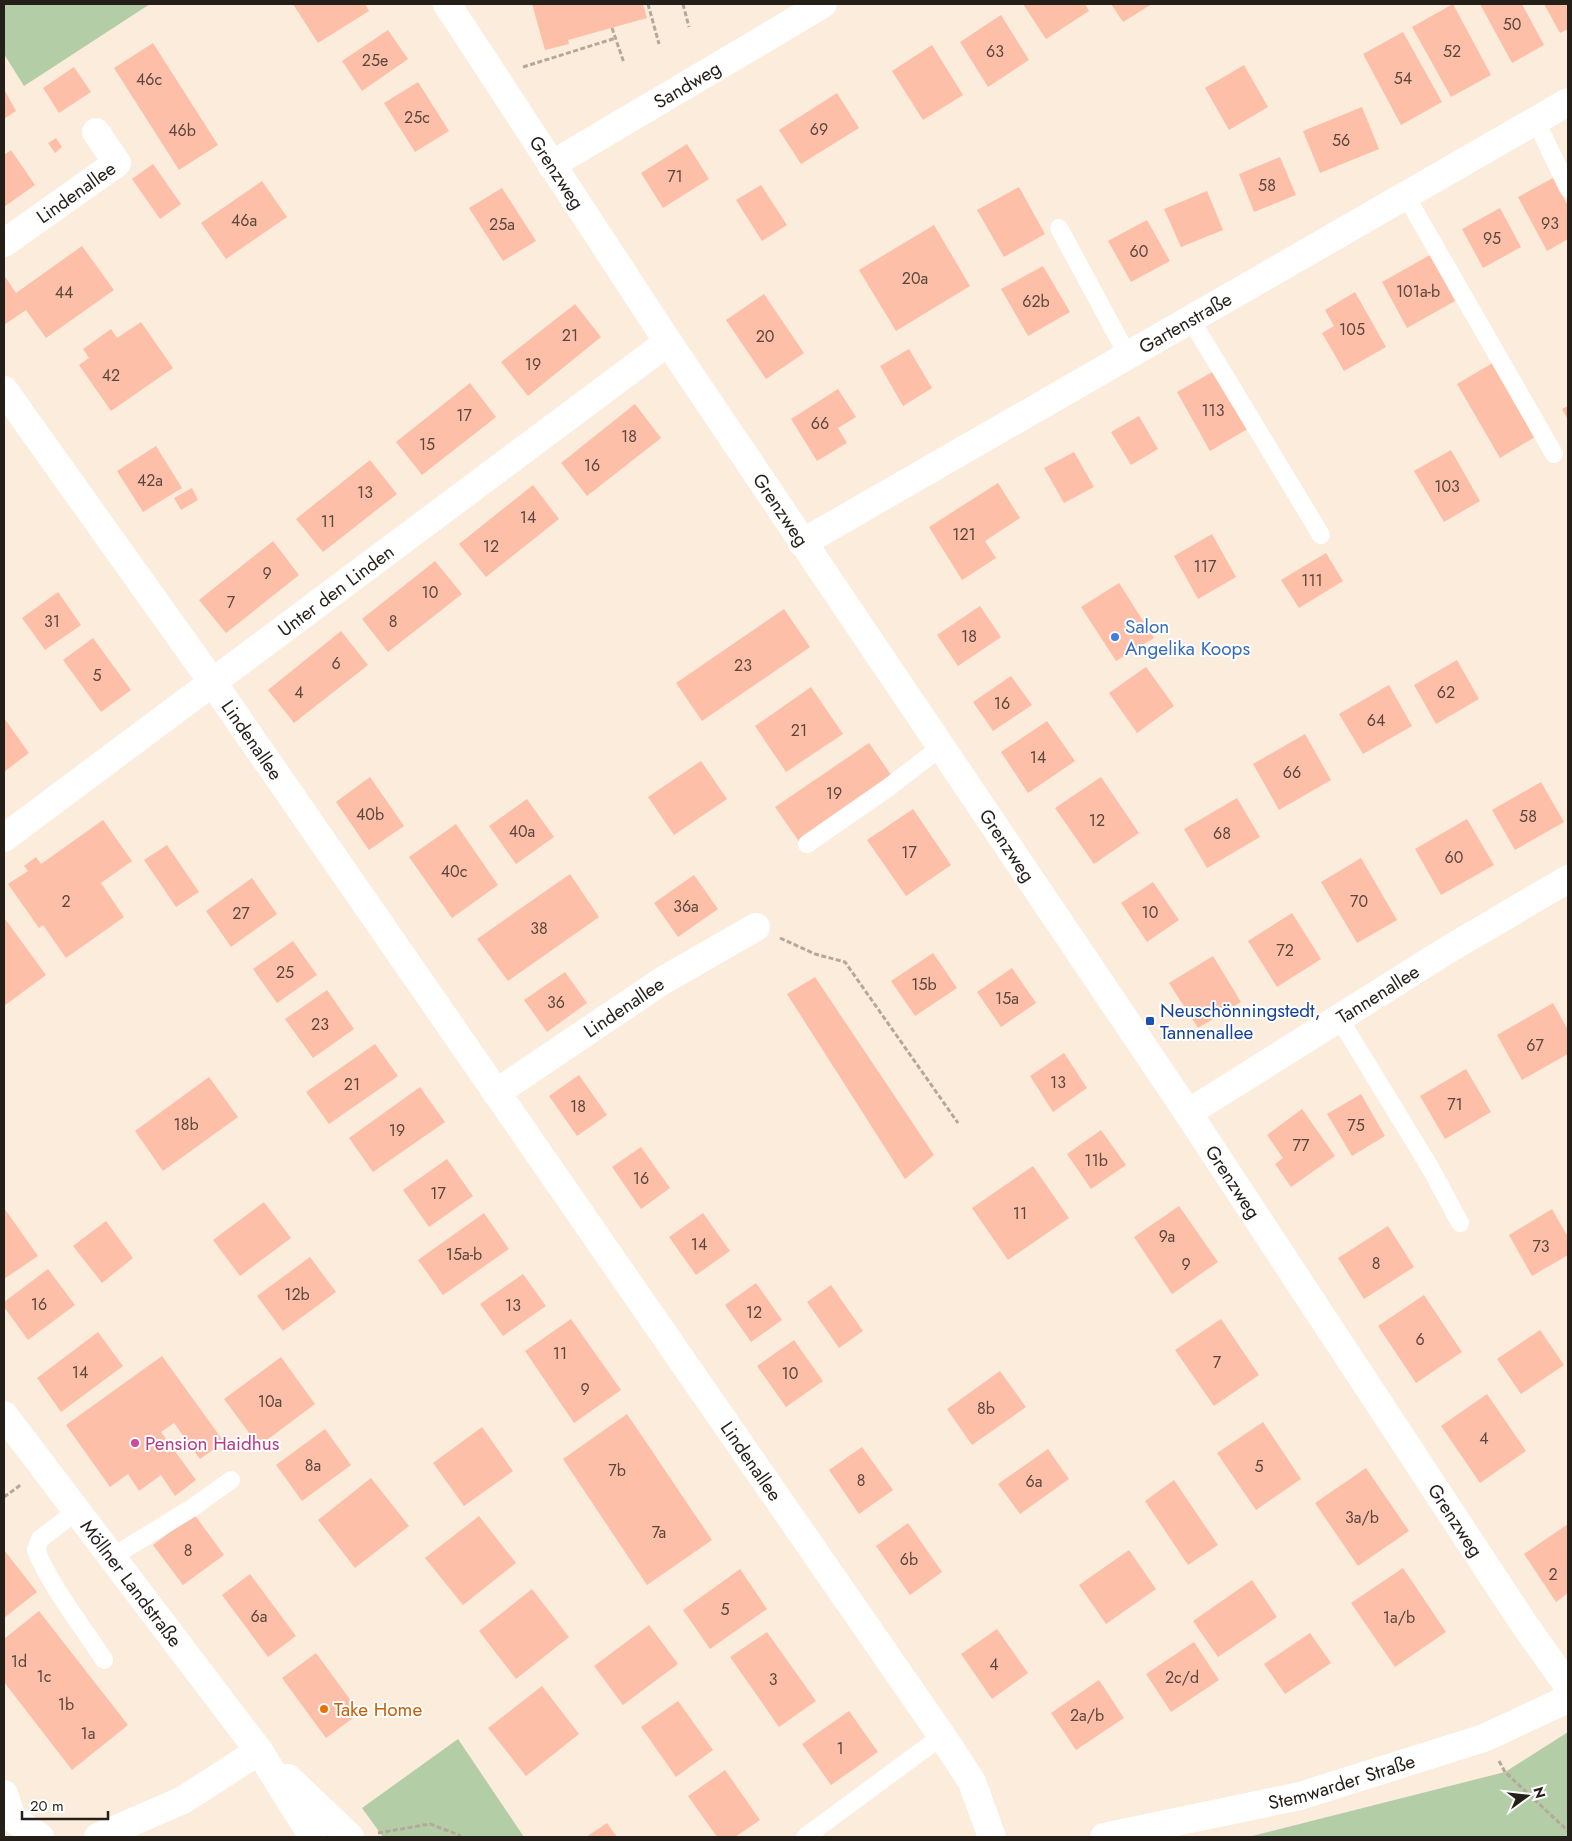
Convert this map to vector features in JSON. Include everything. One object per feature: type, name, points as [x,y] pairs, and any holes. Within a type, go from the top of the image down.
[{"type":"street","name":"Grenzweg","points":[[447,4],[668,342],[1188,1113],[1517,1613],[1568,1686]]},
{"type":"street","name":"Sandweg","points":[[551,165],[823,4]]},
{"type":"street","name":"Gartenstraße","points":[[802,543],[1568,102]]},
{"type":"street","name":"Lindenallee","points":[[4,243],[116,163],[96,132]]},
{"type":"street","name":"Unter den Linden","points":[[4,838],[668,342]]},
{"type":"street","name":"Lindenallee","points":[[4,390],[213,683],[942,1736],[972,1782],[992,1837]]},
{"type":"street","name":"Tannenallee","points":[[1188,1113],[1449,949],[1568,878]]},
{"type":"street","name":"Lindenallee","points":[[496,1094],[662,981],[756,928]]},
{"type":"street","name":"Möllner Landstraße","points":[[4,1415],[259,1751],[313,1837]]},
{"type":"street","name":"Stemwarder Straße","points":[[1104,1837],[1300,1796],[1484,1738],[1568,1699]]},
{"type":"street","name":"Möllner Landstraße","points":[[259,1751],[360,1836]]},
{"type":"street","points":[[98,1837],[183,1800],[259,1751]]},
{"type":"street","points":[[4,1794],[12,1818],[40,1837]]},
{"type":"lane","points":[[1536,121],[1568,188]]},
{"type":"lane","points":[[1406,196],[1554,454]]},
{"type":"lane","points":[[1059,228],[1128,356]]},
{"type":"lane","points":[[1190,320],[1320,535]]},
{"type":"lane","points":[[807,844],[889,787],[941,747]]},
{"type":"lane","points":[[1339,1018],[1431,1169],[1460,1222]]},
{"type":"lane","points":[[112,1558],[192,1508],[231,1480]]},
{"type":"lane","points":[[77,1511],[40,1539],[36,1550],[46,1571],[104,1660]]},
{"type":"lane","points":[[805,1837],[942,1736]]},
{"type":"path","points":[[648,4],[659,44]]},
{"type":"path","points":[[683,4],[689,27]]},
{"type":"path","points":[[612,28],[624,63]]},
{"type":"path","points":[[522,67],[616,38]]},
{"type":"path","points":[[756,928],[815,954],[845,962],[958,1123]]},
{"type":"path","points":[[1484,1738],[1505,1772],[1568,1831]]},
{"type":"path","points":[[360,1836],[430,1824],[462,1837]]},
{"type":"green space","points":[[4,4],[150,4],[24,86],[4,54]]},
{"type":"green space","points":[[1568,1732],[1568,1837],[1248,1837],[1505,1772]]},
{"type":"green space","points":[[458,1739],[524,1837],[383,1837],[362,1808]]},
{"type":"building","points":[[293,4],[365,4],[369,11],[318,43]]},
{"type":"building","points":[[532,4],[643,4],[647,18],[568,40],[569,44],[545,50]]},
{"type":"building","points":[[1023,4],[1085,4],[1089,11],[1046,39]]},
{"type":"building","points":[[1111,4],[1152,4],[1123,22]]},
{"type":"building","points":[[1453,4],[1491,75],[1451,97],[1412,27]]},
{"type":"building","points":[[1480,4],[1522,4],[1544,45],[1512,63]]},
{"type":"building","points":[[1544,4],[1568,4],[1568,29],[1560,33]]},
{"type":"building","points":[[1001,15],[1029,60],[988,87],[960,42]]},
{"type":"building","points":[[388,30],[408,59],[362,91],[342,61]]},
{"type":"building","points":[[1403,32],[1442,102],[1401,125],[1363,54]]},
{"type":"building","points":[[153,43],[218,145],[179,170],[114,68]]},
{"type":"building","points":[[932,45],[963,95],[923,120],[892,71]]},
{"type":"building","points":[[1244,65],[1268,107],[1229,130],[1205,88]]},
{"type":"building","points":[[74,67],[91,92],[59,113],[43,88]]},
{"type":"building","points":[[418,82],[449,131],[415,152],[384,103]]},
{"type":"building","points":[[4,89],[16,111],[4,119]]},
{"type":"building","points":[[837,93],[859,128],[801,164],[779,130]]},
{"type":"building","points":[[1362,107],[1379,149],[1320,173],[1303,131]]},
{"type":"building","points":[[56,138],[62,147],[55,153],[48,143]]},
{"type":"building","points":[[687,144],[709,179],[663,208],[641,173]]},
{"type":"building","points":[[11,150],[35,185],[4,207],[4,155]]},
{"type":"building","points":[[1280,157],[1296,195],[1254,212],[1239,174]]},
{"type":"building","points":[[153,164],[181,204],[160,219],[132,179]]},
{"type":"building","points":[[1553,178],[1568,206],[1568,239],[1547,251],[1518,197]]},
{"type":"building","points":[[262,181],[287,217],[226,259],[201,223]]},
{"type":"building","points":[[761,185],[787,225],[762,241],[736,200]]},
{"type":"building","points":[[1019,187],[1045,234],[1004,257],[977,210]]},
{"type":"building","points":[[502,188],[536,241],[503,261],[469,208]]},
{"type":"building","points":[[1207,191],[1223,230],[1181,247],[1164,209]]},
{"type":"building","points":[[1500,208],[1521,247],[1483,268],[1462,229]]},
{"type":"building","points":[[1147,220],[1170,261],[1131,282],[1108,241]]},
{"type":"building","points":[[934,225],[970,286],[896,331],[859,270]]},
{"type":"building","points":[[82,246],[114,290],[46,338],[26,310],[4,325],[4,275],[16,293]]},
{"type":"building","points":[[1430,255],[1455,301],[1407,328],[1382,282]]},
{"type":"building","points":[[1043,266],[1070,312],[1028,336],[1001,289]]},
{"type":"building","points":[[1355,292],[1386,347],[1344,371],[1322,333],[1334,326],[1325,310]]},
{"type":"building","points":[[764,294],[804,353],[766,379],[726,320]]},
{"type":"building","points":[[575,304],[601,337],[528,396],[501,362]]},
{"type":"building","points":[[141,322],[173,368],[111,411],[79,365],[89,358],[83,349],[111,329],[117,338]]},
{"type":"building","points":[[909,349],[932,388],[903,406],[880,366]]},
{"type":"building","points":[[1496,361],[1538,435],[1500,458],[1457,384]]},
{"type":"building","points":[[1216,370],[1249,428],[1210,451],[1177,392]]},
{"type":"building","points":[[470,383],[496,417],[422,475],[396,442]]},
{"type":"building","points":[[838,389],[856,417],[838,428],[847,443],[817,461],[791,419]]},
{"type":"building","points":[[635,404],[661,438],[587,496],[561,463]]},
{"type":"building","points":[[1568,406],[1568,420],[1562,409]]},
{"type":"building","points":[[1139,416],[1158,449],[1131,465],[1111,432]]},
{"type":"building","points":[[156,446],[182,488],[143,512],[117,471]]},
{"type":"building","points":[[1451,450],[1480,501],[1444,522],[1414,471]]},
{"type":"building","points":[[1074,452],[1094,487],[1064,503],[1044,468]]},
{"type":"building","points":[[370,460],[397,494],[323,552],[296,519]]},
{"type":"building","points":[[998,483],[1020,518],[985,541],[996,558],[962,580],[929,527]]},
{"type":"building","points":[[533,485],[559,519],[486,577],[459,544]]},
{"type":"building","points":[[192,488],[198,500],[181,510],[174,498]]},
{"type":"building","points":[[1212,534],[1236,577],[1198,599],[1174,556]]},
{"type":"building","points":[[273,541],[299,575],[226,633],[199,600]]},
{"type":"building","points":[[1326,553],[1343,581],[1299,608],[1281,580]]},
{"type":"building","points":[[435,561],[462,594],[388,652],[362,619]]},
{"type":"building","points":[[1119,583],[1154,638],[1116,661],[1081,607]]},
{"type":"building","points":[[58,592],[81,625],[45,650],[22,618]]},
{"type":"building","points":[[980,606],[1001,637],[958,666],[937,635]]},
{"type":"building","points":[[784,609],[810,647],[702,721],[676,683]]},
{"type":"building","points":[[341,631],[368,665],[294,723],[268,690]]},
{"type":"building","points":[[93,638],[131,690],[101,712],[63,660]]},
{"type":"building","points":[[1457,660],[1479,699],[1436,724],[1414,685]]},
{"type":"building","points":[[1146,667],[1174,706],[1137,733],[1109,693]]},
{"type":"building","points":[[1011,676],[1032,705],[993,731],[973,702]]},
{"type":"building","points":[[1389,685],[1412,726],[1363,754],[1339,714]]},
{"type":"building","points":[[811,687],[843,734],[786,772],[755,726]]},
{"type":"building","points":[[4,718],[29,753],[4,772]]},
{"type":"building","points":[[1047,721],[1075,761],[1028,793],[1001,752]]},
{"type":"building","points":[[1305,734],[1331,780],[1279,810],[1253,764]]},
{"type":"building","points":[[869,743],[894,779],[800,843],[775,807]]},
{"type":"building","points":[[701,761],[727,799],[674,835],[648,797]]},
{"type":"building","points":[[370,777],[404,826],[369,850],[336,802]]},
{"type":"building","points":[[1101,777],[1139,833],[1094,864],[1055,808]]},
{"type":"building","points":[[1541,782],[1564,822],[1515,850],[1492,810]]},
{"type":"building","points":[[1237,798],[1260,837],[1207,868],[1184,829]]},
{"type":"building","points":[[527,799],[554,837],[516,864],[489,826]]},
{"type":"building","points":[[913,809],[951,865],[906,896],[867,840]]},
{"type":"building","points":[[1467,819],[1494,865],[1441,895],[1415,849]]},
{"type":"building","points":[[103,820],[132,861],[101,883],[124,917],[66,958],[43,925],[39,928],[8,884],[28,871],[24,866],[36,857],[41,864]]},
{"type":"building","points":[[456,824],[498,885],[452,918],[409,857]]},
{"type":"building","points":[[167,845],[199,892],[176,907],[144,860]]},
{"type":"building","points":[[1361,858],[1397,920],[1357,943],[1321,882]]},
{"type":"building","points":[[570,874],[599,917],[508,981],[477,939]]},
{"type":"building","points":[[694,875],[718,909],[678,937],[654,903]]},
{"type":"building","points":[[252,878],[277,914],[231,947],[206,911]]},
{"type":"building","points":[[1153,882],[1179,920],[1147,942],[1121,903]]},
{"type":"building","points":[[1292,913],[1321,959],[1277,987],[1248,941]]},
{"type":"building","points":[[4,920],[46,975],[4,1006]]},
{"type":"building","points":[[293,941],[317,975],[277,1003],[253,969]]},
{"type":"building","points":[[933,953],[957,988],[915,1016],[891,981]]},
{"type":"building","points":[[1213,956],[1241,1002],[1198,1028],[1169,983]]},
{"type":"building","points":[[1012,968],[1036,1003],[1001,1027],[977,992]]},
{"type":"building","points":[[565,972],[587,1003],[547,1032],[524,1000]]},
{"type":"building","points":[[815,977],[934,1155],[905,1179],[787,994]]},
{"type":"building","points":[[327,990],[354,1029],[313,1058],[285,1019]]},
{"type":"building","points":[[1553,1003],[1568,1030],[1568,1054],[1522,1080],[1497,1035]]},
{"type":"building","points":[[375,1044],[398,1076],[329,1124],[306,1092]]},
{"type":"building","points":[[1064,1053],[1087,1088],[1053,1112],[1030,1076]]},
{"type":"building","points":[[1466,1069],[1491,1112],[1445,1139],[1420,1096]]},
{"type":"building","points":[[579,1075],[607,1115],[577,1136],[549,1096]]},
{"type":"building","points":[[209,1077],[238,1117],[163,1171],[135,1131]]},
{"type":"building","points":[[420,1087],[445,1122],[373,1172],[349,1138]]},
{"type":"building","points":[[1361,1094],[1385,1136],[1352,1156],[1327,1114]]},
{"type":"building","points":[[1302,1109],[1335,1156],[1291,1187],[1275,1164],[1283,1158],[1267,1135]]},
{"type":"building","points":[[1101,1130],[1126,1165],[1091,1189],[1067,1154]]},
{"type":"building","points":[[641,1147],[670,1188],[641,1209],[612,1167]]},
{"type":"building","points":[[447,1159],[473,1196],[429,1227],[403,1190]]},
{"type":"building","points":[[1033,1166],[1069,1218],[1008,1260],[972,1208]]},
{"type":"building","points":[[264,1202],[291,1238],[240,1276],[213,1240]]},
{"type":"building","points":[[1179,1206],[1218,1262],[1172,1294],[1134,1237]]},
{"type":"building","points":[[4,1208],[38,1256],[4,1279]]},
{"type":"building","points":[[1552,1209],[1568,1237],[1568,1255],[1532,1276],[1509,1235]]},
{"type":"building","points":[[484,1213],[509,1249],[443,1295],[418,1260]]},
{"type":"building","points":[[703,1213],[730,1251],[696,1275],[669,1237]]},
{"type":"building","points":[[106,1221],[133,1258],[102,1283],[73,1246]]},
{"type":"building","points":[[1388,1226],[1414,1267],[1364,1299],[1338,1258]]},
{"type":"building","points":[[310,1257],[336,1292],[283,1331],[257,1296]]},
{"type":"building","points":[[48,1269],[75,1305],[28,1340],[4,1307],[4,1302]]},
{"type":"building","points":[[523,1274],[546,1306],[503,1336],[480,1304]]},
{"type":"building","points":[[756,1283],[782,1320],[751,1342],[725,1305]]},
{"type":"building","points":[[831,1285],[863,1331],[839,1348],[807,1302]]},
{"type":"building","points":[[1424,1295],[1462,1352],[1416,1383],[1378,1326]]},
{"type":"building","points":[[571,1319],[621,1390],[574,1423],[525,1351]]},
{"type":"building","points":[[1221,1319],[1259,1375],[1214,1406],[1175,1350]]},
{"type":"building","points":[[1540,1330],[1564,1365],[1521,1394],[1497,1359]]},
{"type":"building","points":[[98,1332],[123,1366],[61,1412],[37,1378]]},
{"type":"building","points":[[794,1340],[823,1381],[786,1407],[757,1366]]},
{"type":"building","points":[[162,1356],[224,1442],[200,1459],[174,1423],[161,1432],[196,1480],[175,1496],[161,1475],[139,1491],[128,1474],[110,1487],[66,1425]]},
{"type":"building","points":[[281,1357],[315,1404],[259,1446],[224,1399]]},
{"type":"building","points":[[1000,1371],[1026,1407],[972,1445],[947,1409]]},
{"type":"building","points":[[1487,1394],[1526,1451],[1480,1483],[1441,1426]]},
{"type":"building","points":[[627,1414],[712,1540],[647,1585],[563,1459]]},
{"type":"building","points":[[1263,1422],[1301,1479],[1256,1510],[1217,1453]]},
{"type":"building","points":[[482,1427],[513,1471],[464,1506],[433,1463]]},
{"type":"building","points":[[325,1429],[351,1465],[302,1501],[276,1465]]},
{"type":"building","points":[[862,1447],[893,1490],[859,1514],[829,1470]]},
{"type":"building","points":[[1048,1449],[1069,1479],[1020,1514],[998,1484]]},
{"type":"building","points":[[1366,1468],[1409,1531],[1358,1566],[1315,1503]]},
{"type":"building","points":[[371,1478],[409,1526],[355,1568],[318,1520]]},
{"type":"building","points":[[1174,1480],[1218,1545],[1188,1565],[1145,1501]]},
{"type":"building","points":[[194,1514],[224,1555],[183,1585],[153,1545]]},
{"type":"building","points":[[479,1516],[516,1563],[463,1605],[425,1558]]},
{"type":"building","points":[[908,1523],[942,1572],[910,1595],[876,1546]]},
{"type":"building","points":[[1568,1524],[1568,1593],[1556,1602],[1524,1554]]},
{"type":"building","points":[[4,1550],[37,1592],[4,1618]]},
{"type":"building","points":[[1129,1550],[1156,1589],[1106,1624],[1079,1585]]},
{"type":"building","points":[[1403,1568],[1446,1632],[1395,1667],[1351,1603]]},
{"type":"building","points":[[740,1569],[767,1609],[710,1649],[683,1610]]},
{"type":"building","points":[[250,1574],[296,1636],[268,1657],[222,1595]]},
{"type":"building","points":[[1252,1580],[1277,1617],[1218,1657],[1193,1621]]},
{"type":"building","points":[[532,1589],[569,1637],[516,1679],[479,1631]]},
{"type":"building","points":[[39,1611],[128,1725],[72,1770],[4,1682],[4,1639]]},
{"type":"building","points":[[649,1625],[678,1664],[623,1705],[594,1666]]},
{"type":"building","points":[[997,1629],[1028,1673],[992,1699],[961,1654]]},
{"type":"building","points":[[767,1632],[816,1701],[779,1727],[730,1657]]},
{"type":"building","points":[[1310,1633],[1331,1663],[1285,1694],[1264,1664]]},
{"type":"building","points":[[1194,1642],[1219,1680],[1171,1712],[1146,1674]]},
{"type":"building","points":[[316,1653],[360,1713],[326,1738],[282,1678]]},
{"type":"building","points":[[1099,1680],[1124,1718],[1076,1750],[1051,1713]]},
{"type":"building","points":[[542,1686],[579,1734],[526,1776],[488,1728]]},
{"type":"building","points":[[678,1701],[713,1750],[676,1777],[641,1727]]},
{"type":"building","points":[[849,1711],[878,1752],[831,1785],[802,1744]]},
{"type":"building","points":[[725,1770],[760,1820],[735,1837],[717,1837],[688,1796]]},
{"type":"building","points":[[607,1823],[617,1837],[586,1837]]},
{"type":"place","name":"Salon Angelika Koops","points":[[1115,637]]},
{"type":"place","name":"Neuschönningstedt, Tannenallee","points":[[1150,1021]]},
{"type":"place","name":"Pension Haidhus","points":[[135,1443]]},
{"type":"place","name":"Take Home","points":[[324,1709]]}]
